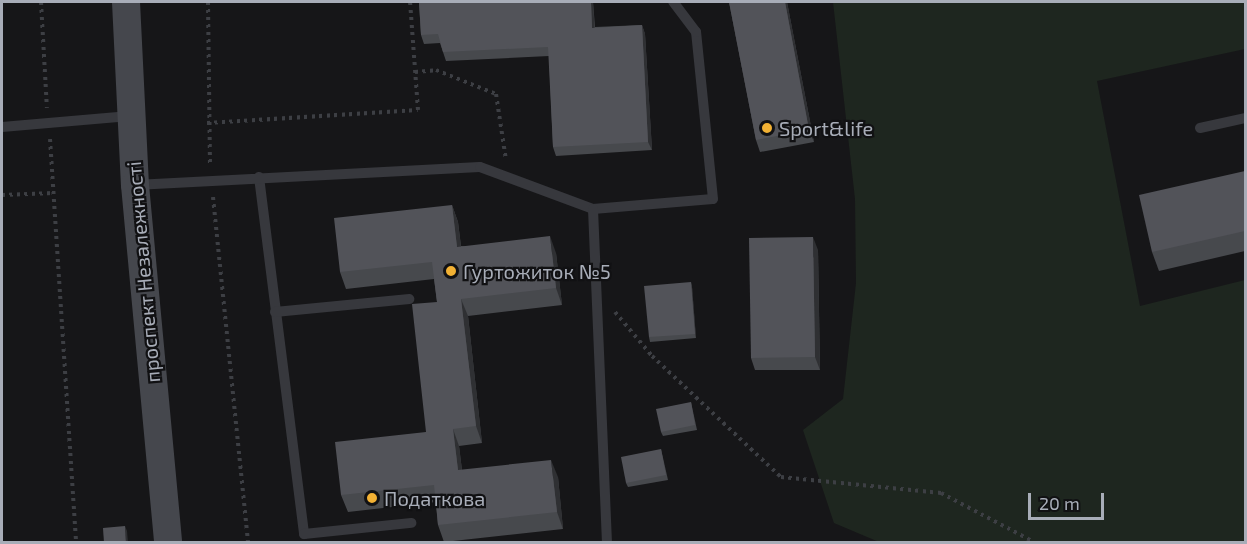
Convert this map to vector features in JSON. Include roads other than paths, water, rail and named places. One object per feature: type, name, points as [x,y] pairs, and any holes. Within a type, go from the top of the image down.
[{"type":"main road","name":"проспект Незалежності","points":[[126,2],[135,185],[168,543]]},
{"type":"lane","points":[[135,185],[211,178],[480,167],[593,209],[712,200],[696,32],[673,2]]},
{"type":"lane","points":[[2,127],[48,125],[130,116]]},
{"type":"lane","points":[[1200,128],[1245,118]]},
{"type":"lane","points":[[259,177],[304,534],[411,524]]},
{"type":"lane","points":[[593,209],[607,543]]},
{"type":"lane","points":[[275,312],[409,299]]},
{"type":"place","name":"Sport&life","points":[[767,128]]},
{"type":"place","name":"Гуртожиток №5","points":[[451,271]]},
{"type":"place","name":"Податкова","points":[[372,498]]}]
